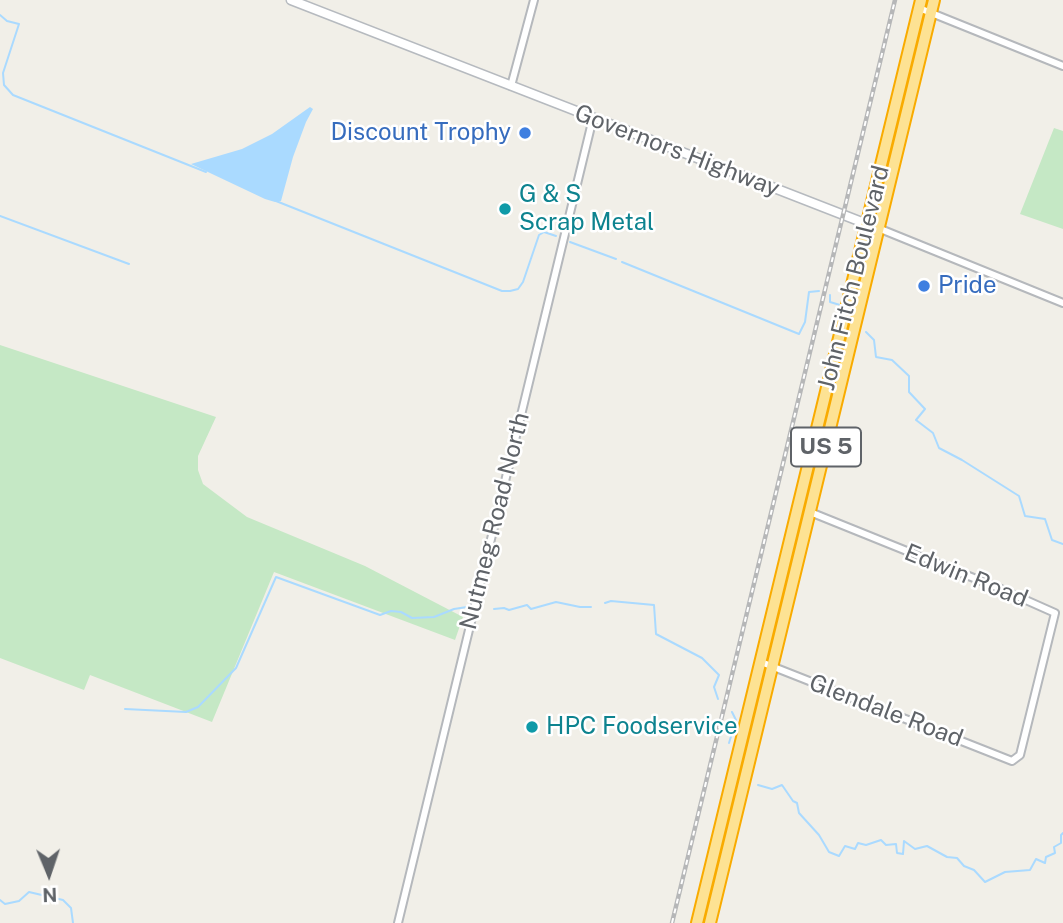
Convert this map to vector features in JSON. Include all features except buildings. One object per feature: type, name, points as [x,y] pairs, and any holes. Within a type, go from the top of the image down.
[{"type":"highway","name":"John Fitch Boulevard","points":[[698,923],[761,662],[934,0]]},
{"type":"highway","name":"John Fitch Boulevard","points":[[710,923],[810,512],[920,4]]},
{"type":"street","name":"Governors Highway","points":[[291,0],[873,226],[1063,303]]},
{"type":"street","points":[[511,86],[534,0]]},
{"type":"street","points":[[920,4],[931,13],[1063,66]]},
{"type":"street","name":"Nutmeg Road North","points":[[398,923],[593,118]]},
{"type":"street","name":"Edwin Road","points":[[810,512],[1055,613],[1020,755],[1012,761]]},
{"type":"street","name":"Glendale Road","points":[[761,662],[1012,761]]},
{"type":"green space","points":[[1054,128],[1063,131],[1063,229],[1020,214]]},
{"type":"green space","points":[[0,345],[216,417],[198,456],[198,470],[203,484],[247,517],[365,566],[463,617],[455,640],[274,572],[212,722],[90,675],[84,690],[0,658]]},
{"type":"water","points":[[310,107],[313,109],[293,157],[281,201],[265,199],[191,164],[242,149],[272,134]]},
{"type":"waterway","points":[[0,15],[7,21],[19,24],[3,73],[4,85],[13,95],[206,172]]},
{"type":"waterway","points":[[276,201],[502,291],[518,289],[523,282],[539,235],[544,232],[556,236]]},
{"type":"waterway","points":[[0,216],[129,264]]},
{"type":"waterway","points":[[570,242],[616,259]]},
{"type":"waterway","points":[[622,262],[799,334],[805,322],[809,292],[819,291]]},
{"type":"waterway","points":[[830,295],[830,302],[840,305]]},
{"type":"waterway","points":[[866,332],[874,340],[876,357],[892,360],[909,376],[909,392],[925,409],[916,420],[933,433],[939,448],[1019,496],[1025,516],[1045,519],[1052,540],[1063,544]]},
{"type":"waterway","points":[[125,709],[186,712],[198,707],[236,668],[276,577],[380,615],[391,611],[401,612],[412,618],[434,617],[467,607]]},
{"type":"waterway","points":[[605,603],[611,601],[654,605],[656,634],[702,658],[719,675],[714,687],[718,699]]},
{"type":"waterway","points":[[494,609],[509,610],[527,605],[531,609],[556,602],[591,607]]},
{"type":"waterway","points":[[729,743],[736,720],[732,712]]},
{"type":"waterway","points":[[758,785],[772,789],[782,785],[797,803],[799,813],[819,835],[829,852],[839,856],[845,846],[855,849],[858,843],[866,845],[881,840],[886,845],[896,844],[897,853],[903,854],[904,841],[915,849],[927,846],[947,857],[957,858],[985,882],[1005,872],[1030,870],[1036,859],[1045,863],[1046,857],[1055,853],[1054,847],[1061,843],[1063,833]]},
{"type":"waterway","points":[[0,900],[5,904],[19,901],[29,892],[63,900],[71,908],[73,923]]},
{"type":"railway","points":[[672,923],[895,0]]},
{"type":"place","name":"Discount Trophy","points":[[525,133]]},
{"type":"place","name":"G & S Scrap Metal","points":[[505,209]]},
{"type":"place","name":"Pride","points":[[924,286]]},
{"type":"place","name":"HPC Foodservice","points":[[532,727]]}]
